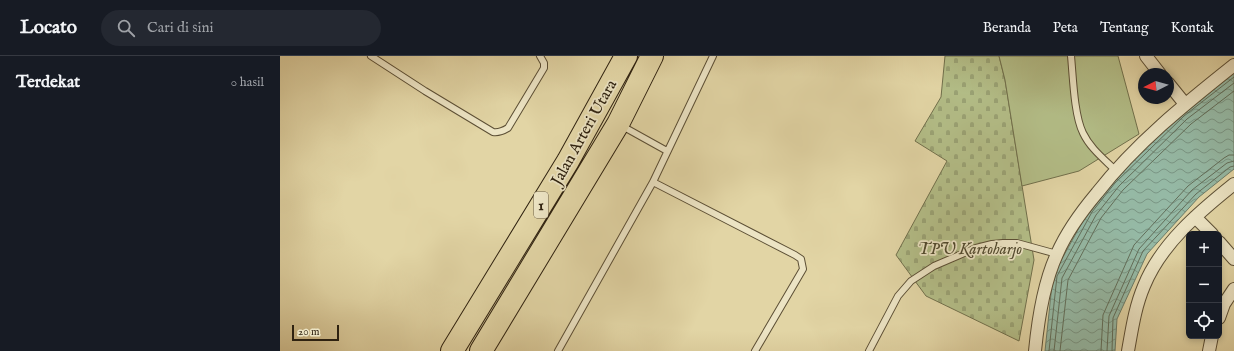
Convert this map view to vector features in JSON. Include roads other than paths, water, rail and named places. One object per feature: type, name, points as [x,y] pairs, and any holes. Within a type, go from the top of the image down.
[{"type":"highway","name":"Jalan Arteri Utara","points":[[452,351],[568,161],[626,56]]},
{"type":"highway","name":"Jalan Arteri Utara","points":[[481,351],[623,127],[652,56]]},
{"type":"street","points":[[1146,56],[1155,68]]},
{"type":"street","points":[[1035,351],[1044,294],[1057,254],[1079,214],[1115,170],[1158,127],[1234,65]]},
{"type":"street","points":[[1174,90],[1185,104]]},
{"type":"street","points":[[1128,351],[1137,304],[1152,269],[1165,250],[1195,217],[1234,184]]},
{"type":"street","points":[[1195,217],[1209,231]]},
{"type":"street","points":[[1222,245],[1234,259]]},
{"type":"street","points":[[1222,310],[1234,289]]},
{"type":"street","points":[[1209,351],[1211,339]]},
{"type":"lane","points":[[372,56],[425,91],[493,132],[504,131],[508,128],[544,68],[544,63],[540,56]]},
{"type":"lane","points":[[558,351],[653,182],[713,56]]},
{"type":"lane","points":[[1071,56],[1081,128],[1088,142],[1115,170]]},
{"type":"lane","points":[[623,127],[667,151]]},
{"type":"lane","points":[[653,182],[801,259],[803,269],[755,351]]},
{"type":"lane","points":[[869,351],[898,296],[911,281],[934,266],[976,248],[992,244],[1016,243],[1057,254]]},
{"type":"water","points":[[1234,72],[1234,169],[1199,197],[1147,254],[1117,319],[1115,351],[1045,351],[1053,275],[1089,210],[1112,180],[1182,112]]},
{"type":"park label","name":"TPU Kartoharjo","points":[[970,248]]}]
